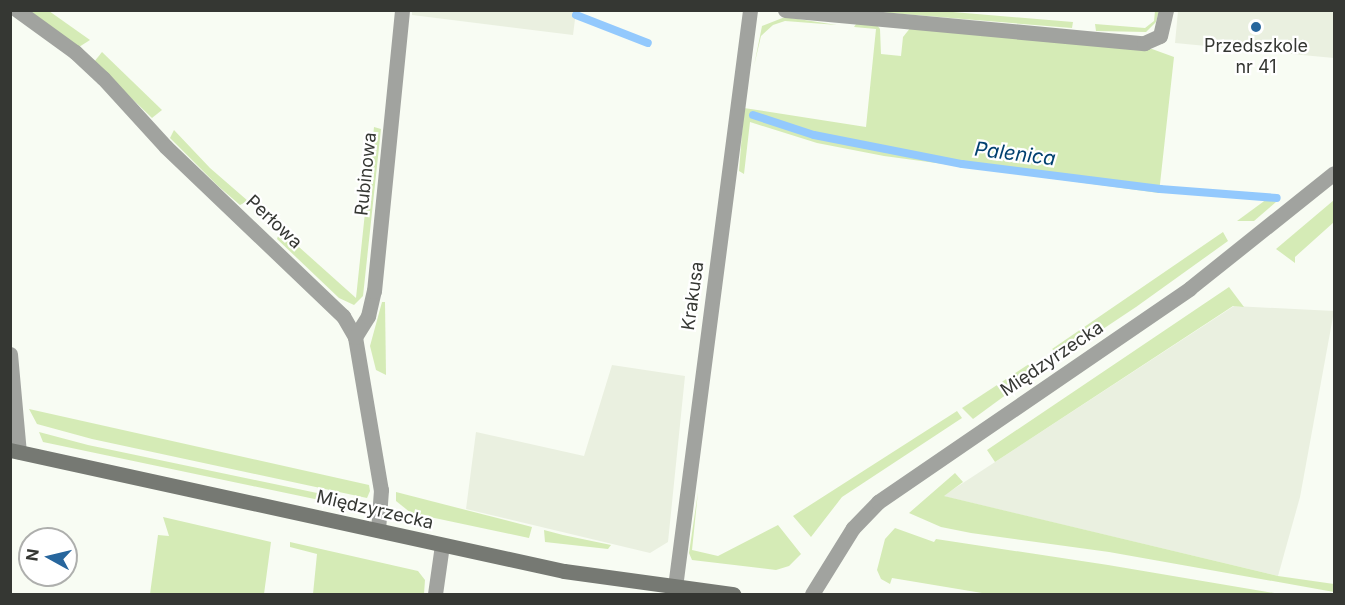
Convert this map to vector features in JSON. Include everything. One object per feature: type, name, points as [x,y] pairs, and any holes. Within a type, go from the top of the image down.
[{"type":"main road","name":"Międzyrzecka","points":[[15,451],[564,571],[733,594]]},
{"type":"street","name":"Perłowa","points":[[17,10],[75,52],[104,78],[166,147],[332,302],[355,337],[381,490],[378,530]]},
{"type":"street","name":"Rubinowa","points":[[355,337],[368,316],[374,291],[402,10]]},
{"type":"street","name":"Krakusa","points":[[675,587],[750,10]]},
{"type":"street","points":[[785,10],[1143,43],[1160,36],[1166,10]]},
{"type":"street","name":"Międzyrzecka","points":[[812,594],[853,528],[878,502],[1190,288],[1335,173]]},
{"type":"street","points":[[10,354],[15,451]]},
{"type":"street","points":[[435,594],[442,545]]},
{"type":"shaded area","points":[[576,10],[573,35],[412,15],[412,11]]},
{"type":"shaded area","name":"Przedszkole nr 41","points":[[1178,11],[1334,11],[1334,58],[1175,43]]},
{"type":"shaded area","points":[[1234,306],[1334,311],[1300,497],[1278,576],[943,496]]},
{"type":"shaded area","points":[[612,365],[685,376],[668,542],[650,553],[466,509],[476,432],[584,456]]},
{"type":"green space","points":[[30,11],[49,11],[90,40],[79,47]]},
{"type":"green space","points":[[866,11],[941,11],[1073,22],[1072,28]]},
{"type":"green space","points":[[1155,11],[1159,11],[1156,22],[1146,32],[1096,31],[1095,24],[1145,28],[1154,21]]},
{"type":"green space","points":[[785,17],[837,25],[785,21],[773,25],[761,36],[754,66],[762,26]]},
{"type":"green space","points":[[856,24],[877,25],[880,29],[881,54],[901,56],[903,37],[911,27],[1152,49],[1174,57],[1159,193],[884,156],[817,143],[750,122],[744,174],[739,171],[744,108],[866,127],[876,29],[854,27]]},
{"type":"green space","points":[[102,52],[162,110],[152,118],[94,62]]},
{"type":"green space","points":[[374,127],[381,129],[363,296],[354,305],[339,298],[277,239],[280,230],[356,298]]},
{"type":"green space","points":[[174,130],[210,168],[248,201],[240,205],[218,186],[170,138]]},
{"type":"green space","points":[[1267,199],[1276,202],[1254,221],[1237,221]]},
{"type":"green space","points":[[1334,200],[1334,222],[1295,257],[1295,263],[1276,249]]},
{"type":"green space","points":[[1223,232],[1228,241],[1136,307],[1085,341],[1075,338],[1055,351],[1052,349]]},
{"type":"green space","points":[[1229,287],[1244,307],[1233,306],[995,462],[987,450]]},
{"type":"green space","points":[[382,302],[385,302],[386,375],[376,370],[370,346]]},
{"type":"green space","points":[[1029,364],[1033,375],[973,419],[962,408]]},
{"type":"green space","points":[[29,409],[369,485],[370,491],[367,498],[92,439],[37,424]]},
{"type":"green space","points":[[957,411],[962,418],[842,497],[811,537],[793,516]]},
{"type":"green space","points":[[39,432],[88,445],[360,502],[348,506],[43,442]]},
{"type":"green space","points":[[955,473],[963,482],[944,496],[1278,576],[1334,584],[1334,592],[1109,552],[971,533],[941,527],[909,513]]},
{"type":"green space","points":[[396,492],[532,527],[529,538],[411,513],[396,501]]},
{"type":"green space","points":[[698,492],[692,550],[718,556],[778,525],[801,554],[789,566],[776,570],[692,560],[689,553]]},
{"type":"green space","points":[[163,517],[271,542],[264,594],[150,594],[158,535],[169,536]]},
{"type":"green space","points":[[895,528],[934,542],[936,539],[1280,594],[988,594],[892,578],[890,584],[881,579],[877,570],[885,539]]},
{"type":"green space","points":[[544,530],[611,545],[608,549],[545,542]]},
{"type":"green space","points":[[290,542],[418,571],[425,580],[424,594],[313,594],[317,554],[290,547]]},
{"type":"waterway","name":"Palenica","points":[[576,15],[648,43]]},
{"type":"waterway","name":"Palenica","points":[[753,115],[814,135],[962,164],[1160,189],[1277,198]]},
{"type":"place","name":"Przedszkole nr 41","points":[[1256,27]]}]
